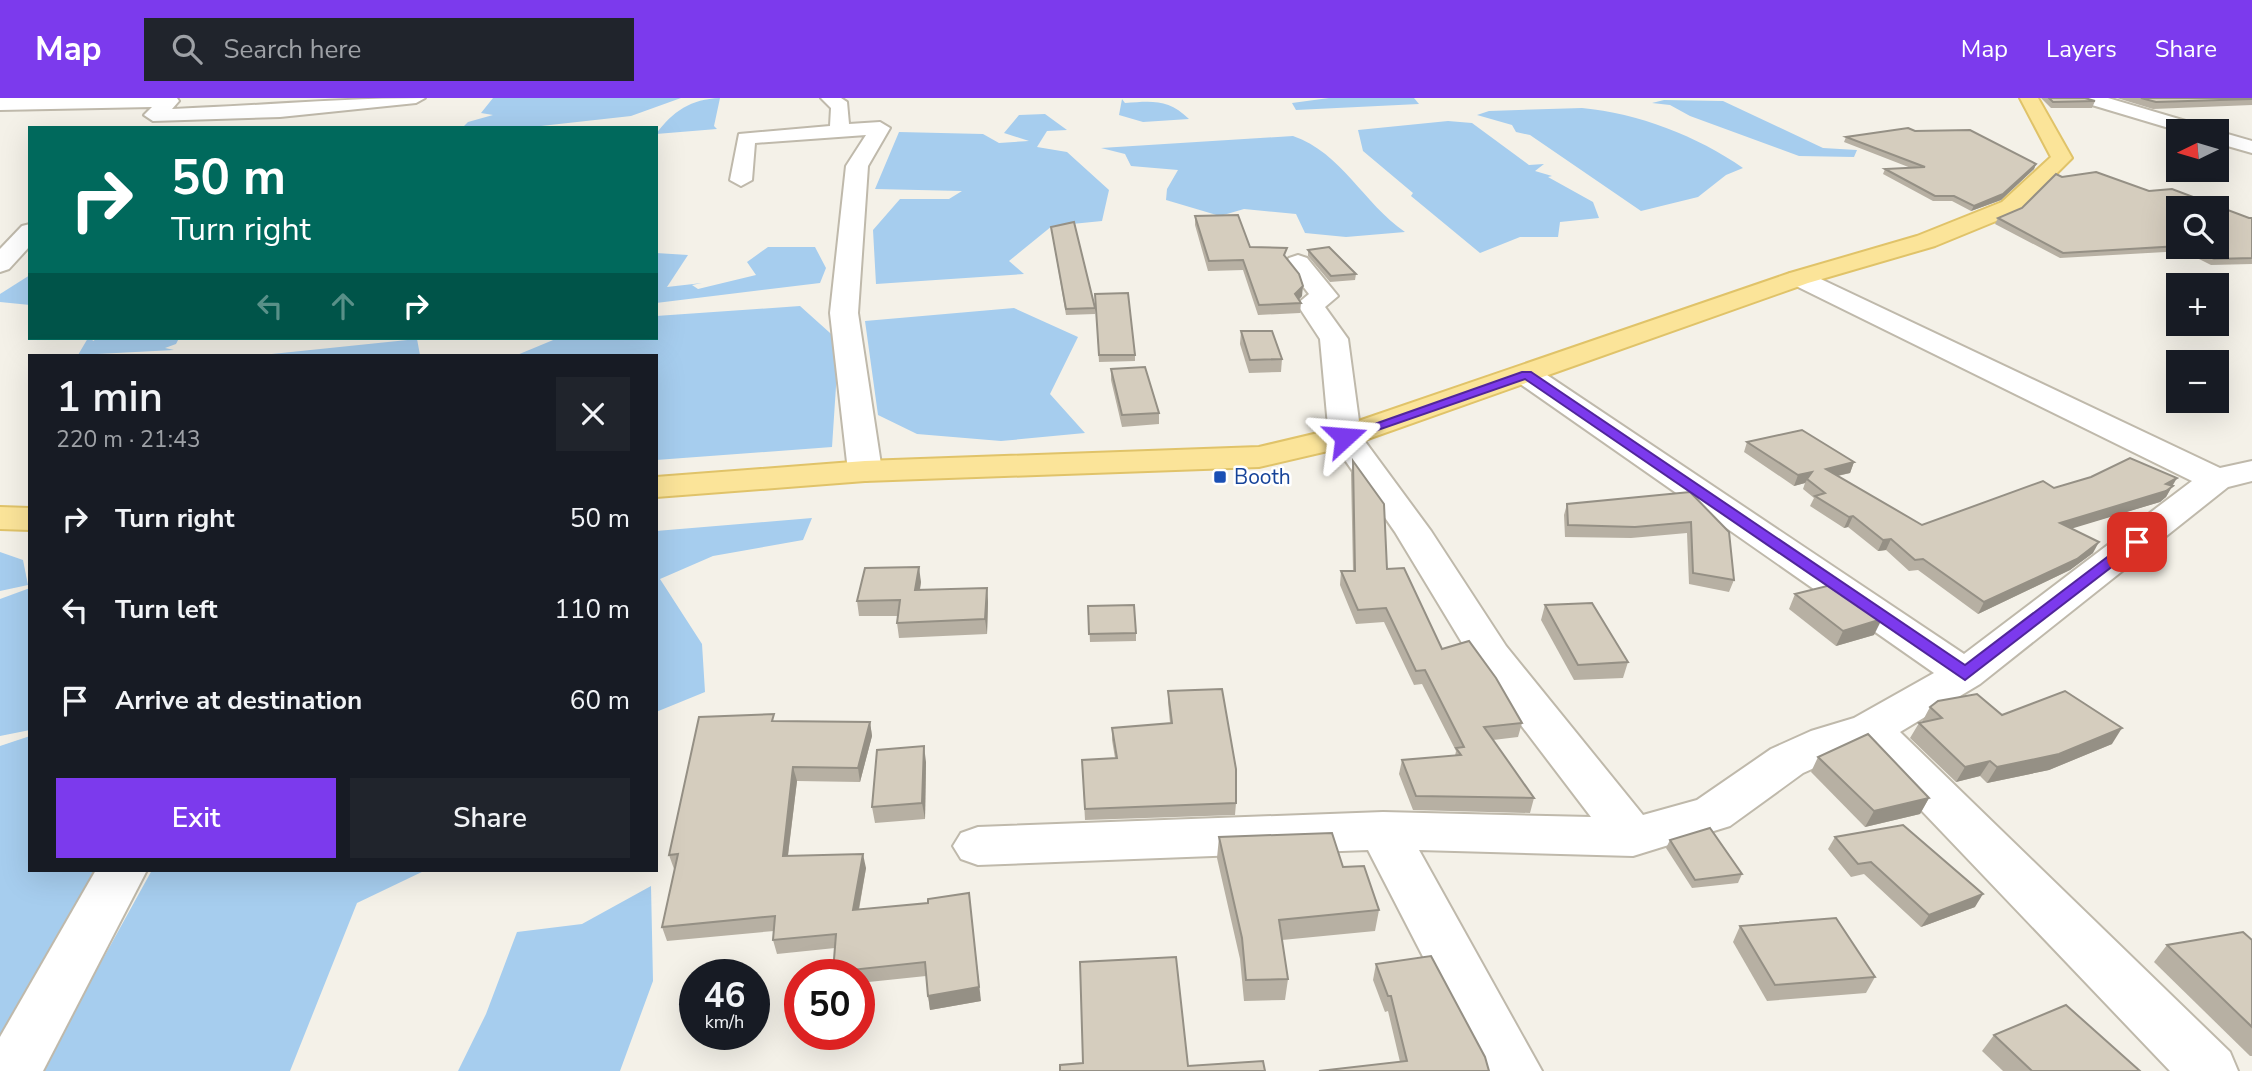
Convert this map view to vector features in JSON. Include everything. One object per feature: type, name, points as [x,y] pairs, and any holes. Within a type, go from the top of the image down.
[{"type":"main road","points":[[658,487],[865,471],[1259,457],[1345,437],[1799,278],[1926,241],[2010,207],[2062,158],[2029,98]]},
{"type":"street","points":[[153,115],[280,111],[416,98]]},
{"type":"street","points":[[830,98],[840,106],[839,132]]},
{"type":"street","points":[[2088,98],[2166,121]]},
{"type":"street","points":[[0,104],[67,100],[169,100]]},
{"type":"street","points":[[136,126],[169,100]]},
{"type":"street","points":[[741,180],[746,138],[880,128],[857,166],[844,313],[865,471]]},
{"type":"street","points":[[2230,141],[2252,147]]},
{"type":"street","points":[[6,225],[28,222]]},
{"type":"street","points":[[0,264],[28,233]]},
{"type":"street","points":[[1298,263],[1325,296],[1310,304],[1334,339],[1345,437],[1413,531],[1492,656],[1633,836]]},
{"type":"street","points":[[978,846],[1382,831],[1633,836],[1713,813],[1787,761],[1827,742],[1870,729],[1965,674],[2234,475],[1799,278]]},
{"type":"street","points":[[1527,374],[1965,674]]},
{"type":"street","points":[[1870,729],[2210,1071]]},
{"type":"street","points":[[1382,831],[1513,1071]]},
{"type":"street","points":[[12,1071],[121,872]]},
{"type":"water","points":[[493,98],[681,98],[631,116],[541,126],[464,126],[468,122],[493,115],[481,113]]},
{"type":"water","points":[[720,98],[714,126],[717,129],[658,134],[676,113],[691,104]]},
{"type":"water","points":[[1329,98],[1414,98],[1419,104],[1296,110],[1292,103]]},
{"type":"water","points":[[1122,99],[1125,103],[1152,102],[1167,105],[1189,119],[1143,122],[1119,115]]},
{"type":"water","points":[[1664,100],[1723,101],[1823,148],[1857,150],[1854,157],[1799,156],[1690,116],[1670,105],[1652,103]]},
{"type":"water","points":[[1582,108],[1624,115],[1666,128],[1687,136],[1743,168],[1726,175],[1698,197],[1641,211],[1530,135],[1516,132],[1512,125],[1477,115],[1489,111]]},
{"type":"water","points":[[1045,114],[1067,130],[1047,131],[1037,147],[1067,152],[1109,190],[1102,221],[1052,226],[1009,261],[1024,274],[876,284],[873,230],[900,199],[949,199],[962,191],[875,189],[899,132],[983,134],[999,143],[1029,141],[1004,133],[1019,115]]},
{"type":"water","points":[[1448,121],[1472,123],[1529,165],[1544,164],[1535,171],[1552,176],[1548,177],[1593,202],[1599,218],[1560,222],[1558,237],[1520,237],[1480,253],[1411,196],[1413,193],[1363,151],[1358,130]]},
{"type":"water","points":[[1293,136],[1310,144],[1339,166],[1390,220],[1405,232],[1346,237],[1305,233],[1296,214],[1244,209],[1220,216],[1166,200],[1167,189],[1178,170],[1131,166],[1125,154],[1101,148]]},
{"type":"water","points":[[768,247],[815,247],[826,268],[820,283],[658,303],[658,253],[688,255],[667,287],[702,283],[692,285],[698,289],[756,275],[747,262]]},
{"type":"water","points":[[28,276],[28,305],[0,302],[0,294]]},
{"type":"water","points":[[800,306],[839,341],[832,447],[658,460],[658,354],[519,354],[553,340],[658,340],[658,316]]},
{"type":"water","points":[[1014,308],[1078,337],[1050,394],[1085,433],[1001,441],[917,434],[878,415],[865,321]]},
{"type":"water","points":[[87,340],[178,340],[176,344],[165,348],[174,350],[79,354]]},
{"type":"water","points":[[417,340],[420,354],[272,354]]},
{"type":"water","points":[[812,518],[803,540],[713,556],[660,579],[702,644],[705,692],[658,711],[658,531]]},
{"type":"water","points":[[0,552],[23,560],[28,585],[0,591]]},
{"type":"water","points":[[28,589],[28,730],[0,736],[0,599]]},
{"type":"water","points":[[28,737],[28,872],[102,872],[0,1039],[0,746]]},
{"type":"water","points":[[151,872],[422,872],[357,903],[290,1071],[41,1071]]},
{"type":"water","points":[[651,886],[653,981],[620,1071],[458,1071],[486,1014],[517,932],[582,924]]},
{"type":"building","points":[[2049,98],[2085,98],[2095,101],[2053,102]]},
{"type":"building","points":[[2141,98],[2252,98],[2252,99],[2156,102]]},
{"type":"building","points":[[1908,128],[1915,131],[1970,130],[2036,164],[2003,194],[1974,206],[1954,196],[1935,196],[1885,169],[1925,167],[1846,137]]},
{"type":"building","points":[[2096,172],[2149,191],[2172,189],[2191,196],[2166,196],[2166,247],[2063,253],[1998,218],[2022,208],[2056,174],[2062,177]]},
{"type":"building","points":[[2229,210],[2252,218],[2252,258],[2229,259]]},
{"type":"building","points":[[1238,215],[1250,247],[1287,248],[1284,255],[1299,274],[1303,286],[1295,294],[1301,303],[1259,305],[1243,260],[1209,261],[1195,216]]},
{"type":"building","points":[[1074,222],[1095,308],[1066,309],[1051,227]]},
{"type":"building","points":[[1329,247],[1356,274],[1331,276],[1308,250]]},
{"type":"building","points":[[1128,293],[1135,355],[1099,355],[1095,294]]},
{"type":"building","points":[[1241,331],[1272,331],[1282,359],[1250,360]]},
{"type":"building","points":[[1145,367],[1159,413],[1122,415],[1111,369]]},
{"type":"building","points":[[1802,430],[1854,462],[1826,469],[1922,525],[2043,481],[2054,488],[2091,477],[2130,458],[2177,478],[2166,484],[2173,486],[2166,491],[2060,523],[2099,542],[2077,559],[1984,602],[1923,559],[1915,560],[1891,539],[1883,540],[1853,516],[1849,517],[1815,496],[1825,493],[1807,479],[1812,472],[1798,475],[1747,442]]},
{"type":"building","points":[[1353,461],[1384,504],[1387,569],[1404,568],[1442,649],[1469,641],[1496,678],[1522,723],[1484,727],[1534,798],[1416,796],[1402,760],[1461,755],[1456,748],[1464,747],[1425,670],[1416,671],[1386,608],[1358,610],[1341,571],[1355,571]]},
{"type":"building","points":[[1690,492],[1729,532],[1734,580],[1693,573],[1691,522],[1635,527],[1568,525],[1567,504]]},
{"type":"building","points":[[919,567],[915,590],[987,588],[985,619],[897,623],[900,600],[857,601],[865,568]]},
{"type":"building","points":[[1831,585],[1882,619],[1843,631],[1795,594]]},
{"type":"building","points":[[1592,603],[1628,662],[1578,665],[1545,605]]},
{"type":"building","points":[[1134,605],[1136,633],[1089,634],[1088,606]]},
{"type":"building","points":[[1222,689],[1236,769],[1236,803],[1085,809],[1082,760],[1117,758],[1112,728],[1172,723],[1168,691]]},
{"type":"building","points":[[2065,691],[2122,728],[2059,754],[1997,767],[1990,761],[1965,767],[1919,723],[1942,718],[1930,707],[1938,701],[1977,694],[2002,715]]},
{"type":"building","points":[[774,714],[772,721],[870,722],[858,768],[793,767],[783,856],[863,854],[853,910],[928,903],[928,899],[969,893],[979,987],[928,996],[925,962],[875,967],[875,959],[834,959],[836,934],[773,940],[775,916],[662,927],[678,854],[669,855],[699,717]]},
{"type":"building","points":[[1868,734],[1929,798],[1874,811],[1818,757]]},
{"type":"building","points":[[924,746],[922,803],[872,807],[877,750]]},
{"type":"building","points":[[1903,825],[1983,894],[1929,915],[1871,862],[1858,864],[1835,837]]},
{"type":"building","points":[[1710,828],[1742,874],[1695,880],[1670,840]]},
{"type":"building","points":[[1332,833],[1343,867],[1364,866],[1379,910],[1279,920],[1288,979],[1246,980],[1242,938],[1219,837]]},
{"type":"building","points":[[1836,918],[1875,977],[1775,985],[1740,926]]},
{"type":"building","points":[[2243,932],[2252,940],[2252,1027],[2167,945]]},
{"type":"building","points":[[1431,956],[1485,1057],[1489,1071],[1319,1071],[1407,1061],[1391,996],[1388,996],[1376,964]]},
{"type":"building","points":[[1176,957],[1188,1066],[1263,1061],[1265,1071],[1060,1071],[1060,1065],[1083,1063],[1080,962]]},
{"type":"building","points":[[2066,1005],[2140,1071],[2032,1071],[1994,1035]]},
{"type":"place","name":"Booth","points":[[1220,477]]},
{"type":"route","points":[[1345,437],[1527,374],[1965,674],[2137,542]]}]
